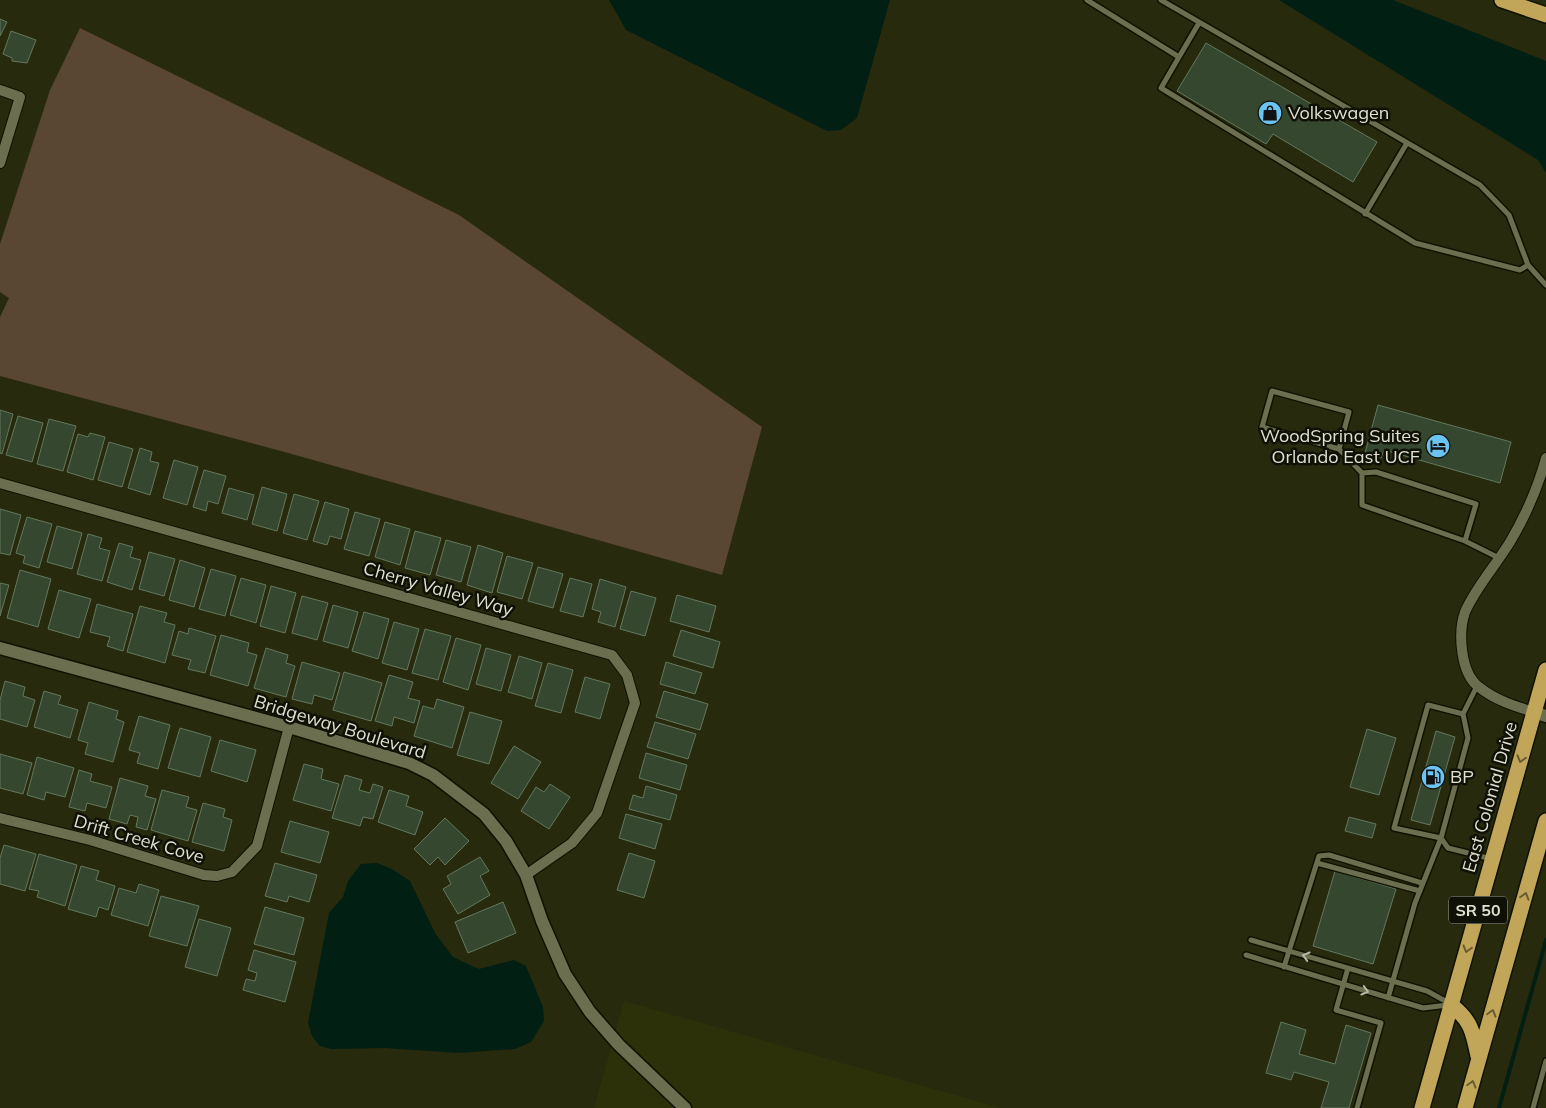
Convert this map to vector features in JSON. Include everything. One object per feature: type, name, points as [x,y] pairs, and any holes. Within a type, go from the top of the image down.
[{"type":"highway","points":[[1502,0],[1546,15]]},
{"type":"highway","name":"East Colonial Drive","points":[[1422,1108],[1492,859],[1540,714],[1546,670]]},
{"type":"highway","name":"SR 50","points":[[1465,1108],[1546,821]]},
{"type":"highway","points":[[1451,1005],[1464,1015],[1469,1024],[1473,1032],[1479,1060]]},
{"type":"street","points":[[0,90],[20,97],[0,163]]},
{"type":"street","points":[[1540,714],[1508,705],[1477,686],[1469,673],[1461,649],[1460,630],[1466,612],[1476,593],[1500,558],[1531,504],[1546,458]]},
{"type":"street","name":"Cherry Valley Way","points":[[0,483],[612,655],[628,675],[635,703],[597,813],[572,843],[526,875]]},
{"type":"street","name":"Bridgeway Boulevard","points":[[0,648],[289,727],[409,763],[433,774],[484,814],[506,841],[526,875],[542,921],[565,974],[590,1012],[645,1070],[685,1108]]},
{"type":"street","name":"Drift Creek Cove","points":[[0,818],[217,876],[232,872],[257,846],[289,727]]},
{"type":"lane","points":[[1087,0],[1178,56]]},
{"type":"lane","points":[[1161,0],[1480,185],[1509,215],[1528,265],[1546,285]]},
{"type":"lane","points":[[1199,22],[1161,88],[1415,243],[1520,270],[1528,265]]},
{"type":"lane","points":[[1365,214],[1407,143]]},
{"type":"lane","points":[[1339,449],[1349,412],[1272,391],[1262,427],[1339,449],[1362,473],[1362,505],[1465,541],[1500,558]]},
{"type":"lane","points":[[1362,473],[1376,472],[1476,504],[1465,541]]},
{"type":"lane","points":[[1388,998],[1422,883],[1440,838],[1468,738],[1463,714],[1477,686]]},
{"type":"lane","points":[[1463,714],[1428,706],[1394,828],[1440,838],[1448,848],[1492,859]]},
{"type":"lane","points":[[1284,967],[1319,856],[1329,855],[1422,883]]},
{"type":"lane","points":[[1317,863],[1420,891]]},
{"type":"lane","points":[[1251,940],[1427,991],[1451,1005]]},
{"type":"lane","points":[[1246,955],[1423,1008],[1451,1005]]},
{"type":"lane","points":[[1348,968],[1336,1010],[1382,1023],[1357,1108]]},
{"type":"lane","points":[[1533,1108],[1546,1061]]},
{"type":"shaded area","points":[[609,0],[890,0],[857,118],[841,130],[827,131],[626,30]]},
{"type":"shaded area","points":[[1279,0],[1393,0],[1546,61],[1546,173],[1538,160]]},
{"type":"shaded area","points":[[80,28],[459,215],[762,427],[722,575],[281,451],[0,376],[0,317],[9,298],[0,292],[0,244],[50,90]]},
{"type":"shaded area","points":[[377,863],[392,869],[410,881],[435,933],[453,957],[479,969],[514,960],[526,966],[543,1007],[544,1021],[531,1042],[515,1049],[459,1053],[385,1048],[332,1049],[320,1046],[312,1036],[308,1023],[329,913],[343,897],[348,881],[361,864]]},
{"type":"shaded area","points":[[624,1001],[1001,1108],[594,1108]]},
{"type":"building","points":[[0,19],[7,22],[0,36]]},
{"type":"building","points":[[11,31],[36,40],[27,63],[12,61],[12,58],[3,54]]},
{"type":"building","name":"Volkswagen","points":[[1206,43],[1377,142],[1353,182],[1273,134],[1266,144],[1177,91]]},
{"type":"building","name":"WoodSpring Suites Orlando East UCF","points":[[1378,405],[1511,442],[1500,483],[1384,450],[1381,458],[1365,453]]},
{"type":"building","points":[[0,410],[13,414],[2,454],[0,453]]},
{"type":"building","points":[[18,416],[43,423],[32,462],[6,455]]},
{"type":"building","points":[[49,419],[76,426],[63,471],[37,464]]},
{"type":"building","points":[[90,433],[105,437],[93,480],[67,472],[78,434],[88,437]]},
{"type":"building","points":[[109,442],[133,449],[122,487],[98,480]]},
{"type":"building","points":[[140,448],[152,452],[150,461],[159,463],[150,495],[128,488]]},
{"type":"building","points":[[174,460],[198,467],[187,505],[163,498]]},
{"type":"building","points":[[204,470],[226,476],[218,504],[208,501],[206,511],[193,507]]},
{"type":"building","points":[[262,487],[287,494],[277,531],[252,524]]},
{"type":"building","points":[[229,488],[254,495],[247,520],[222,513]]},
{"type":"building","points":[[294,494],[319,501],[307,540],[283,533]]},
{"type":"building","points":[[325,502],[349,509],[341,539],[330,536],[327,545],[313,541]]},
{"type":"building","points":[[0,509],[21,515],[10,555],[0,553]]},
{"type":"building","points":[[355,512],[380,519],[369,556],[344,549]]},
{"type":"building","points":[[27,517],[52,524],[39,568],[23,563],[25,556],[16,553]]},
{"type":"building","points":[[385,522],[410,529],[400,565],[375,557]]},
{"type":"building","points":[[57,526],[82,533],[72,569],[47,562]]},
{"type":"building","points":[[415,531],[441,538],[430,575],[405,568]]},
{"type":"building","points":[[88,534],[102,538],[99,548],[110,551],[102,581],[77,574]]},
{"type":"building","points":[[446,540],[471,547],[461,582],[436,575]]},
{"type":"building","points":[[119,543],[133,547],[130,557],[141,560],[132,590],[107,582]]},
{"type":"building","points":[[478,545],[503,553],[492,593],[467,585]]},
{"type":"building","points":[[149,552],[175,559],[164,596],[139,589]]},
{"type":"building","points":[[507,556],[533,563],[522,599],[497,592]]},
{"type":"building","points":[[180,560],[205,568],[194,607],[169,600]]},
{"type":"building","points":[[538,567],[563,574],[553,608],[528,601]]},
{"type":"building","points":[[211,569],[236,576],[225,616],[199,609]]},
{"type":"building","points":[[20,570],[51,579],[38,627],[7,618]]},
{"type":"building","points":[[241,578],[266,585],[256,623],[230,615]]},
{"type":"building","points":[[570,578],[592,584],[583,617],[560,611]]},
{"type":"building","points":[[600,579],[626,587],[615,627],[598,622],[601,612],[592,609]]},
{"type":"building","points":[[0,583],[9,585],[0,616]]},
{"type":"building","points":[[271,586],[296,593],[285,633],[260,626]]},
{"type":"building","points":[[59,590],[91,599],[79,638],[48,629]]},
{"type":"building","points":[[631,591],[656,598],[645,636],[620,629]]},
{"type":"building","points":[[677,595],[716,606],[709,632],[670,621]]},
{"type":"building","points":[[302,596],[328,603],[317,640],[292,633]]},
{"type":"building","points":[[97,604],[133,614],[123,651],[107,646],[110,637],[90,632]]},
{"type":"building","points":[[333,605],[358,612],[348,648],[323,641]]},
{"type":"building","points":[[140,606],[167,613],[164,622],[175,625],[165,663],[127,652]]},
{"type":"building","points":[[364,612],[389,619],[378,659],[352,651]]},
{"type":"building","points":[[394,622],[419,629],[407,670],[382,663]]},
{"type":"building","points":[[189,628],[216,636],[205,673],[188,669],[191,660],[172,655],[179,631],[188,634]]},
{"type":"building","points":[[425,629],[451,636],[438,680],[412,673]]},
{"type":"building","points":[[681,630],[720,642],[713,668],[673,656]]},
{"type":"building","points":[[221,635],[249,643],[247,652],[257,655],[248,686],[210,675]]},
{"type":"building","points":[[456,638],[481,645],[468,690],[443,682]]},
{"type":"building","points":[[266,648],[288,655],[286,663],[295,666],[286,697],[254,688]]},
{"type":"building","points":[[486,648],[511,655],[501,691],[476,684]]},
{"type":"building","points":[[519,656],[542,663],[532,699],[508,692]]},
{"type":"building","points":[[302,662],[340,673],[332,700],[314,695],[312,704],[292,699]]},
{"type":"building","points":[[666,662],[702,673],[695,694],[660,684]]},
{"type":"building","points":[[548,663],[573,670],[561,713],[535,706]]},
{"type":"building","points":[[344,672],[382,683],[371,721],[333,710]]},
{"type":"building","points":[[389,675],[413,682],[408,698],[420,701],[414,723],[394,717],[392,726],[375,721]]},
{"type":"building","points":[[585,677],[610,684],[600,719],[575,712]]},
{"type":"building","points":[[5,681],[25,687],[23,696],[35,700],[27,727],[0,719],[0,700]]},
{"type":"building","points":[[44,691],[61,696],[58,704],[78,710],[70,738],[34,727]]},
{"type":"building","points":[[664,691],[708,704],[700,730],[656,717]]},
{"type":"building","points":[[437,699],[464,707],[452,748],[414,736],[423,706],[434,709]]},
{"type":"building","points":[[89,702],[118,711],[116,719],[124,722],[113,762],[85,754],[88,743],[78,740]]},
{"type":"building","points":[[470,712],[502,721],[489,764],[457,755]]},
{"type":"building","points":[[139,716],[170,725],[158,769],[137,763],[140,753],[129,750]]},
{"type":"building","points":[[655,722],[696,734],[688,759],[647,747]]},
{"type":"building","points":[[180,728],[211,737],[200,777],[168,768]]},
{"type":"building","points":[[1367,729],[1396,738],[1379,795],[1350,787]]},
{"type":"building","points":[[1436,731],[1455,737],[1430,825],[1411,820]]},
{"type":"building","points":[[220,740],[256,750],[247,782],[211,771]]},
{"type":"building","points":[[514,746],[541,762],[518,799],[491,783]]},
{"type":"building","points":[[646,753],[687,765],[680,790],[639,778]]},
{"type":"building","points":[[0,754],[32,763],[23,794],[0,788]]},
{"type":"building","points":[[37,757],[74,768],[65,797],[46,792],[44,800],[27,795]]},
{"type":"building","points":[[304,764],[323,769],[321,779],[339,784],[331,811],[293,800]]},
{"type":"building","points":[[79,770],[92,774],[90,781],[112,787],[106,808],[87,803],[85,811],[69,807]]},
{"type":"building","points":[[345,775],[362,780],[359,790],[370,793],[373,784],[383,787],[373,819],[363,817],[360,826],[332,818]]},
{"type":"building","points":[[120,778],[148,786],[145,796],[156,799],[147,830],[136,827],[138,817],[130,815],[127,824],[109,819]]},
{"type":"building","points":[[550,784],[570,797],[549,829],[521,811],[536,787],[544,792]]},
{"type":"building","points":[[646,786],[677,795],[670,820],[629,809],[633,795],[643,798]]},
{"type":"building","points":[[162,790],[189,797],[186,807],[197,810],[188,841],[151,830]]},
{"type":"building","points":[[389,790],[409,796],[406,806],[423,812],[415,835],[378,822]]},
{"type":"building","points":[[203,803],[225,809],[223,817],[232,820],[224,851],[192,842]]},
{"type":"building","points":[[626,814],[662,824],[655,849],[619,838]]},
{"type":"building","points":[[1349,817],[1376,824],[1372,838],[1345,831]]},
{"type":"building","points":[[445,818],[469,841],[445,865],[438,857],[430,865],[414,849]]},
{"type":"building","points":[[290,821],[329,832],[320,863],[281,852]]},
{"type":"building","points":[[4,845],[36,854],[25,891],[0,884],[0,858]]},
{"type":"building","points":[[629,853],[655,861],[644,898],[617,890]]},
{"type":"building","points":[[39,854],[77,865],[65,906],[37,897],[39,891],[29,889]]},
{"type":"building","points":[[480,857],[489,871],[480,876],[490,895],[458,914],[443,889],[451,884],[447,876]]},
{"type":"building","points":[[275,863],[317,875],[309,902],[289,896],[287,902],[265,896]]},
{"type":"building","points":[[81,866],[99,871],[96,880],[115,886],[108,910],[99,907],[96,917],[68,909]]},
{"type":"building","points":[[1335,871],[1396,889],[1373,964],[1313,946]]},
{"type":"building","points":[[139,884],[159,890],[148,926],[111,915],[119,888],[136,893]]},
{"type":"building","points":[[161,896],[199,906],[187,946],[149,936]]},
{"type":"building","points":[[503,902],[516,933],[468,953],[455,922]]},
{"type":"building","points":[[265,907],[304,918],[294,955],[254,944]]},
{"type":"building","points":[[199,919],[231,928],[217,976],[185,967]]},
{"type":"building","points":[[254,950],[296,962],[285,1002],[243,990],[246,979],[255,981],[257,973],[248,970]]},
{"type":"building","points":[[1281,1022],[1306,1030],[1299,1054],[1335,1064],[1346,1025],[1371,1033],[1349,1108],[1321,1108],[1329,1082],[1294,1072],[1291,1080],[1266,1073]]},
{"type":"waterway","points":[[1499,1108],[1546,940]]},
{"type":"place","name":"Volkswagen","points":[[1270,113]]},
{"type":"place","name":"WoodSpring Suites Orlando East UCF","points":[[1438,446]]},
{"type":"place","name":"BP","points":[[1433,777]]}]
